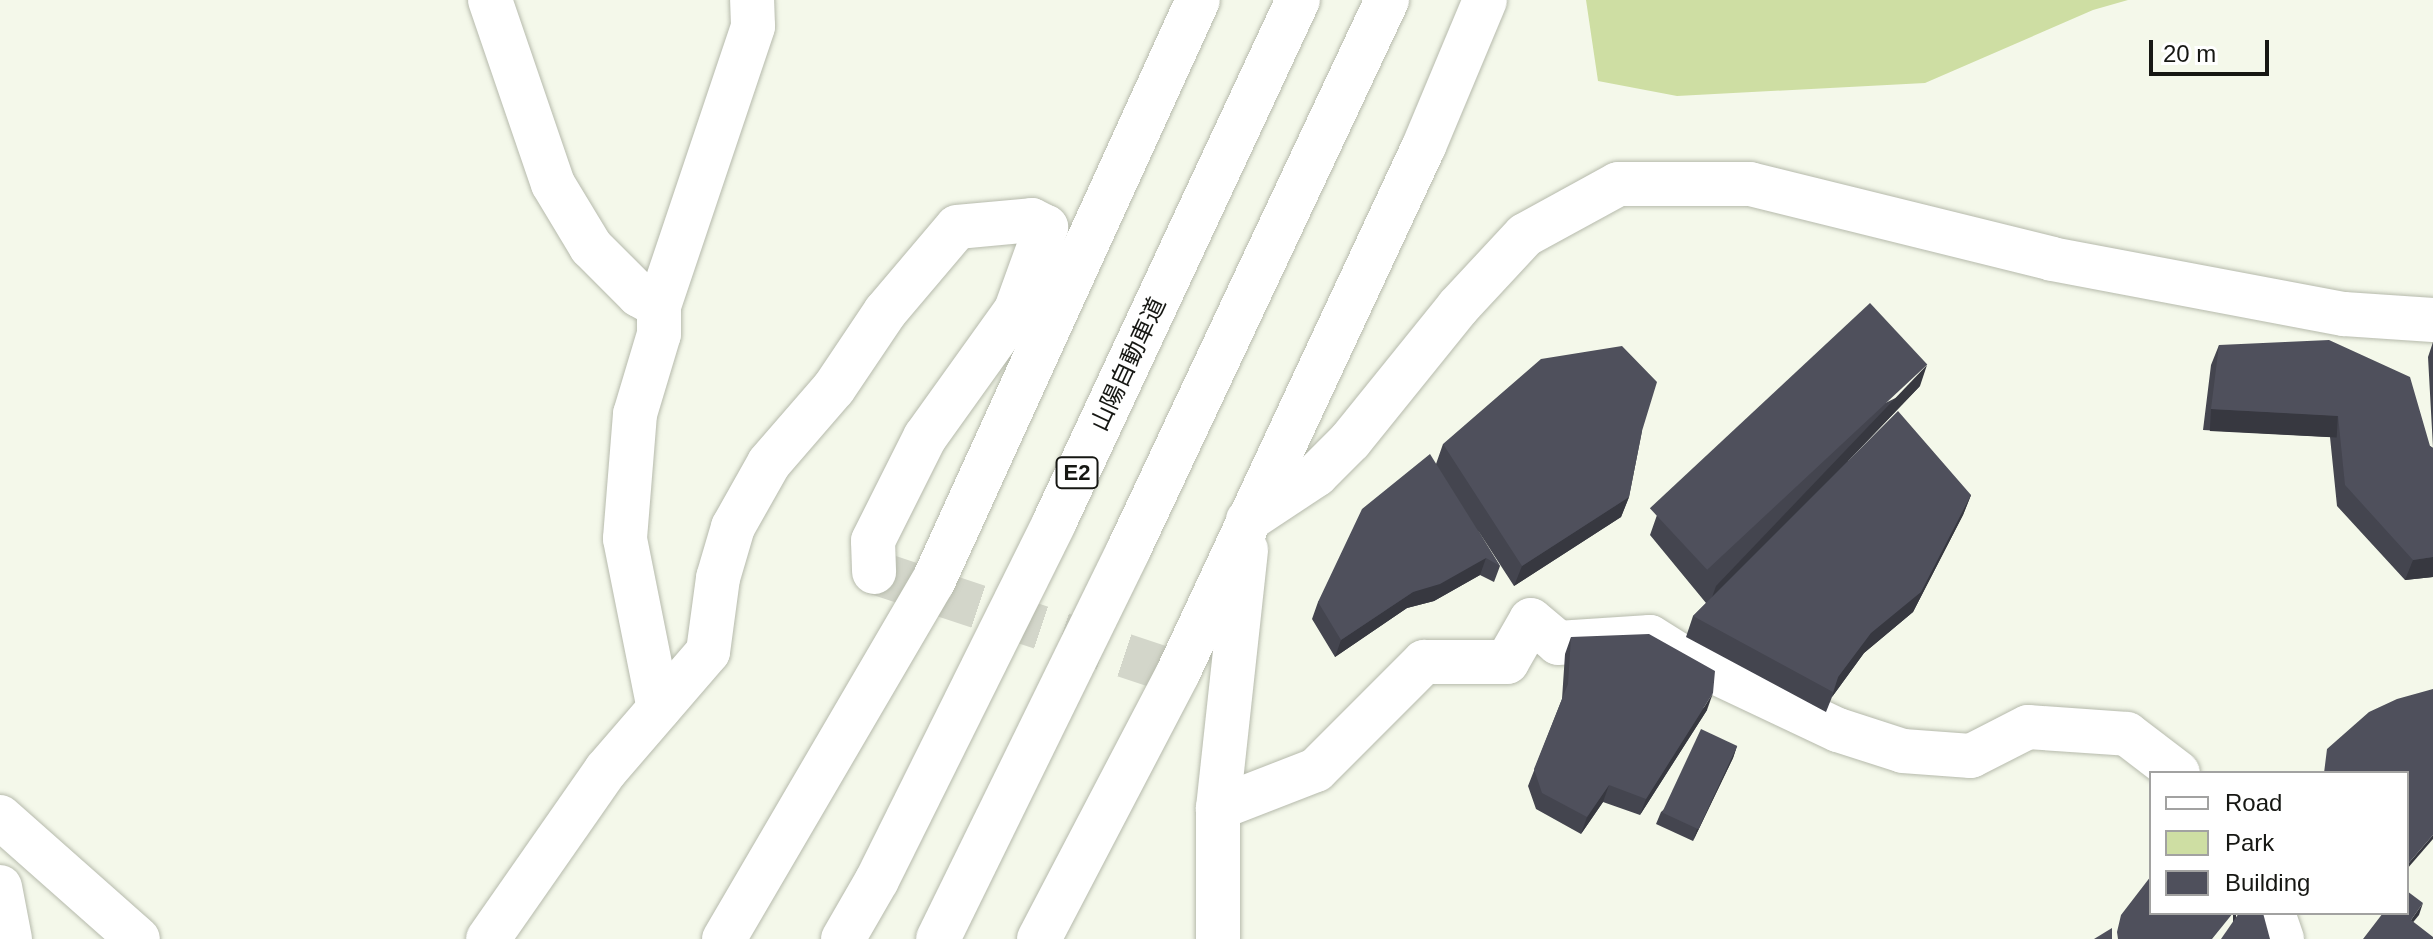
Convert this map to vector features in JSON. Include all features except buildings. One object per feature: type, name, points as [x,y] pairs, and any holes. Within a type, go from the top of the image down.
[{"type":"main road","points":[[490,0],[553,184],[591,247],[639,295],[659,306]]},
{"type":"main road","points":[[659,709],[625,539],[635,414],[659,334],[659,306],[753,26],[752,0]]},
{"type":"main road","points":[[724,939],[933,582],[1198,0]]},
{"type":"main road","name":"山陽自動車道","points":[[843,939],[884,866],[1054,523],[1298,0]]},
{"type":"main road","points":[[938,939],[1135,536],[1387,0]]},
{"type":"main road","points":[[1039,939],[1178,673],[1424,146],[1485,0]]},
{"type":"main road","points":[[1248,520],[1316,475],[1350,441],[1458,307],[1525,235],[1618,184],[1750,184],[2052,259],[2344,314],[2433,320]]},
{"type":"main road","points":[[488,939],[606,770],[708,652],[718,578],[733,527],[769,463],[834,388],[885,312],[957,227],[1032,220],[1046,227],[1016,310],[925,437],[873,541],[874,572]]},
{"type":"main road","points":[[1218,939],[1218,808],[1248,520]]},
{"type":"main road","points":[[1218,808],[1316,770],[1424,662],[1507,662],[1531,620],[1558,643],[1650,637],[1677,654],[1838,730],[1903,751],[1971,756],[2028,727],[2127,734],[2175,771]]},
{"type":"main road","points":[[0,817],[138,939]]},
{"type":"main road","points":[[0,887],[10,939]]},
{"type":"main road","points":[[2274,915],[2282,939]]},
{"type":"green space","points":[[1586,0],[2128,0],[2093,10],[1925,83],[1677,96],[1598,81]]},
{"type":"tunnel","points":[[874,572],[1178,673]]}]
